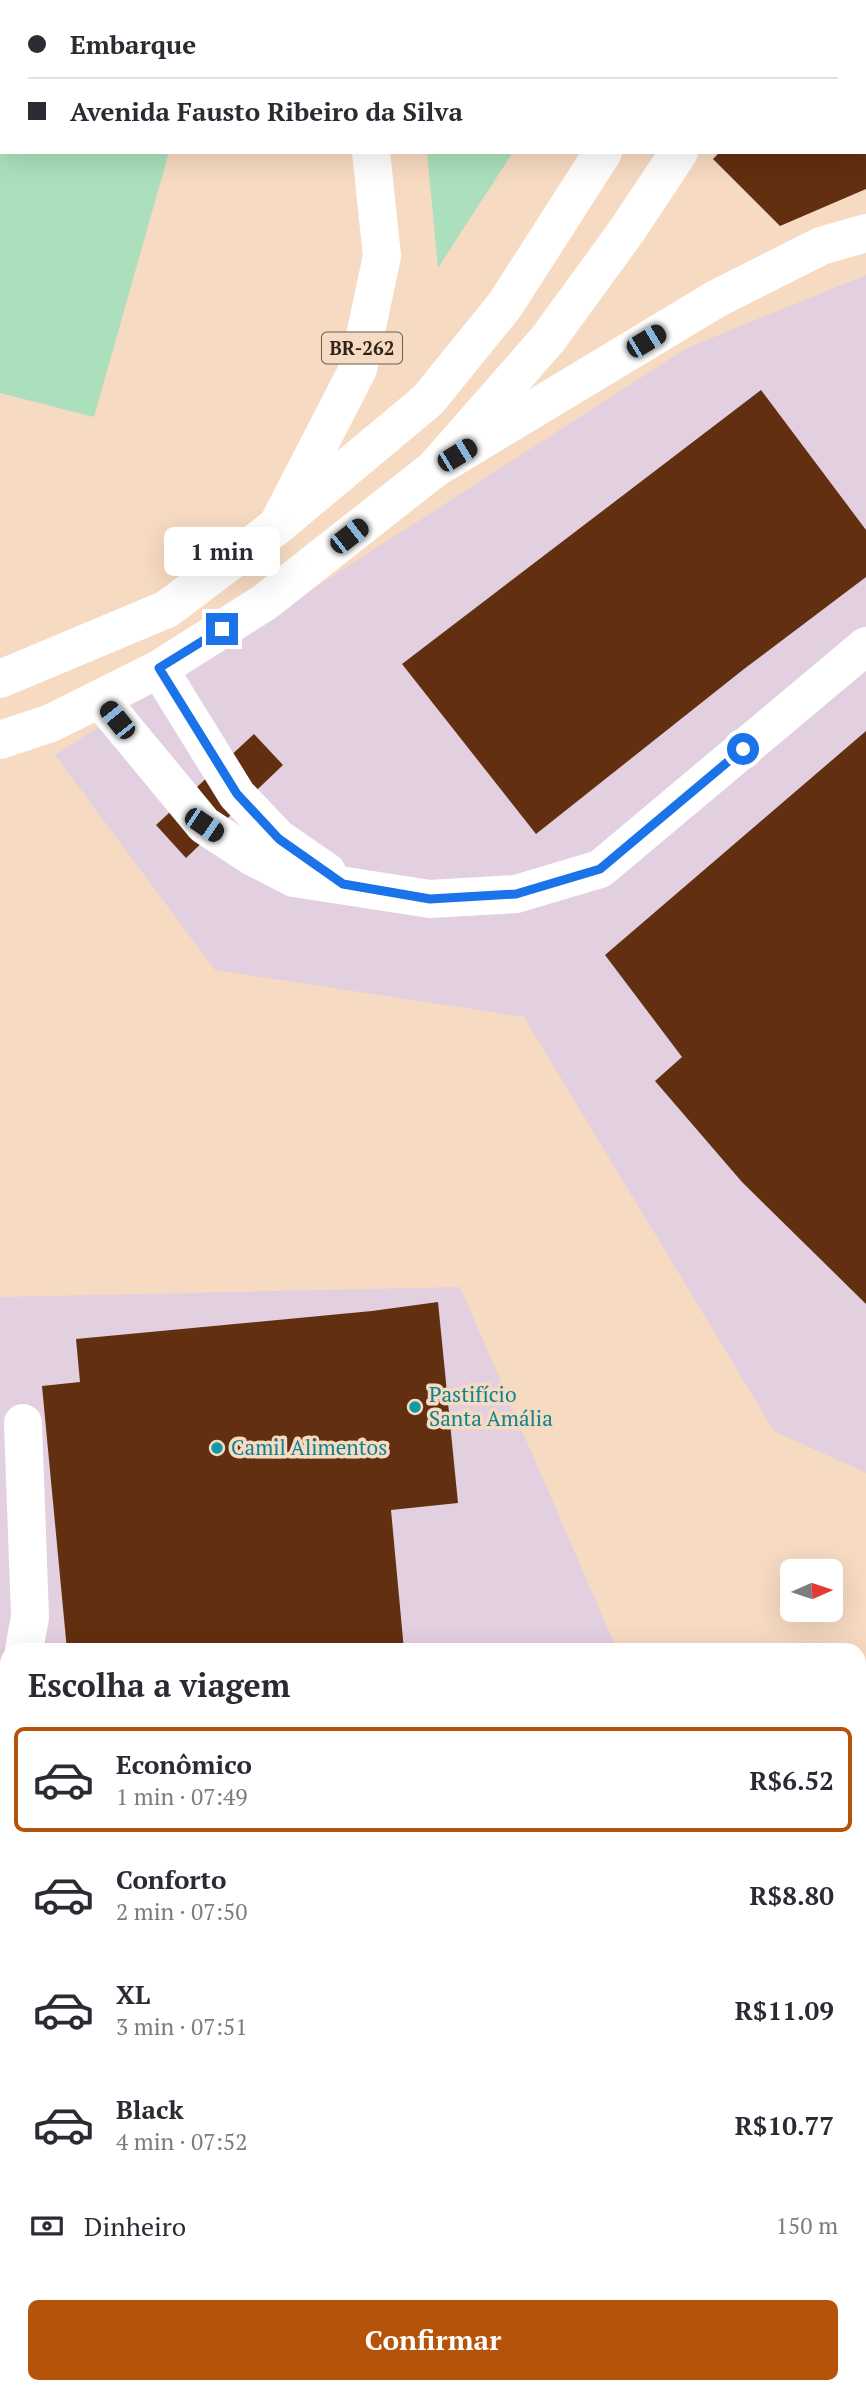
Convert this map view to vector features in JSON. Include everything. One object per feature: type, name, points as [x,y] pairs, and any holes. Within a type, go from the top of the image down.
[{"type":"main road","name":"BR-262","points":[[277,526],[358,369],[382,256],[371,154]]},
{"type":"main road","points":[[0,679],[167,609],[277,526],[428,400],[505,305],[602,154]]},
{"type":"main road","points":[[434,469],[548,340],[628,229],[678,154]]},
{"type":"main road","points":[[0,740],[51,723],[159,668],[265,602],[434,469],[716,299],[821,246],[866,233]]},
{"type":"main road","points":[[100,699],[204,825],[253,857],[294,877],[430,899],[516,894],[600,869],[866,646]]},
{"type":"main road","points":[[159,668],[237,794],[279,839],[343,884]]},
{"type":"main road","points":[[23,1423],[30,1617],[25,1643]]},
{"type":"shaded area","points":[[866,275],[866,1473],[774,1431],[524,1017],[215,970],[55,755],[687,348]]},
{"type":"shaded area","points":[[460,1287],[614,1643],[0,1643],[0,1297]]},
{"type":"green space","points":[[0,154],[168,154],[94,417],[0,393]]},
{"type":"green space","points":[[427,154],[512,154],[438,268]]},
{"type":"building","points":[[718,154],[866,154],[866,189],[780,226],[713,159]]},
{"type":"building","points":[[761,390],[866,530],[866,577],[744,669],[536,834],[402,664]]},
{"type":"building","points":[[866,731],[866,1304],[742,1182],[655,1081],[682,1057],[605,955]]},
{"type":"building","points":[[254,734],[283,765],[186,858],[156,825]]},
{"type":"building","name":"Camil Alimentos","points":[[438,1302],[458,1503],[391,1510],[403,1643],[66,1643],[42,1386],[80,1382],[76,1339],[372,1311]]},
{"type":"place","name":"Pastifício Santa Amália","points":[[415,1407]]},
{"type":"place","name":"Camil Alimentos","points":[[217,1448]]},
{"type":"route","points":[[222,629],[159,668],[237,794],[279,839],[343,884],[430,899],[516,894],[600,869],[743,749]]}]
